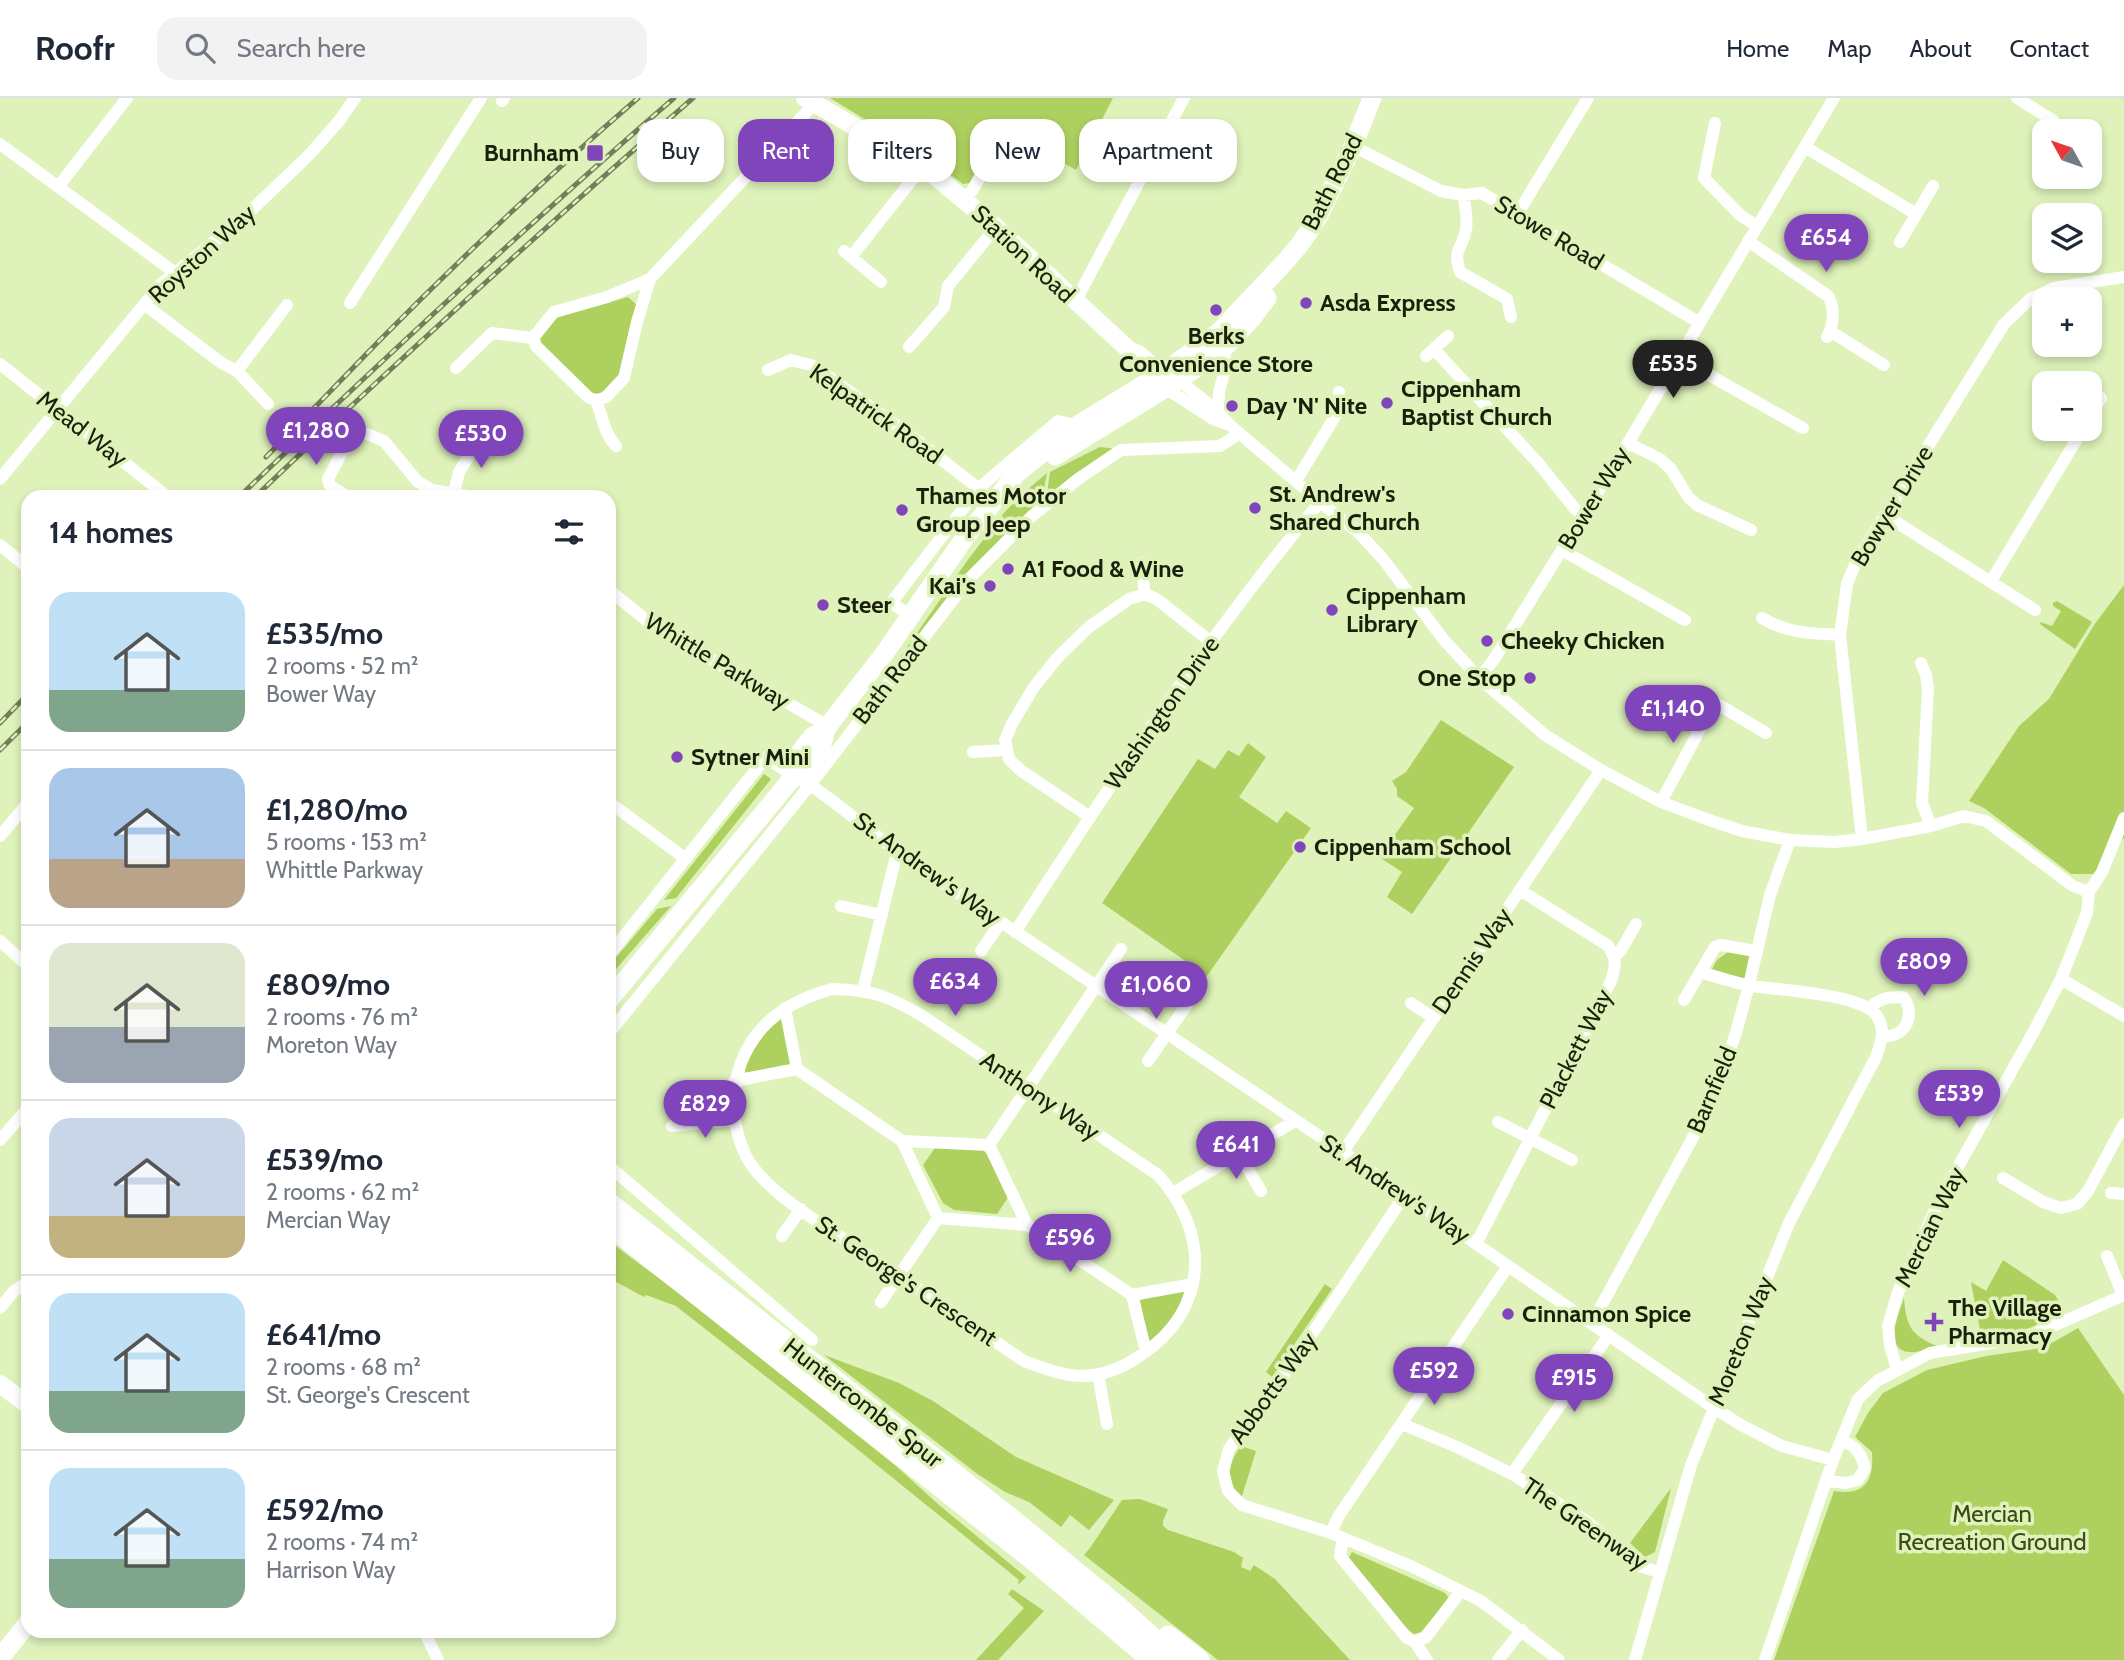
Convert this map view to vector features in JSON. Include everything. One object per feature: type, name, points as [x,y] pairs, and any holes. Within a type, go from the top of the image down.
[{"type":"highway","name":"Huntercombe Spur","points":[[616,1208],[1014,1521],[1115,1604]]},
{"type":"highway","name":"Huntercombe Spur","points":[[616,1231],[1090,1606]]},
{"type":"highway","points":[[1115,1604],[1177,1660]]},
{"type":"highway","points":[[1115,1604],[1167,1636],[1199,1660]]},
{"type":"highway","points":[[1090,1606],[1137,1660]]},
{"type":"highway","points":[[1090,1606],[1152,1660]]},
{"type":"main road","name":"Bath Road","points":[[998,498],[1164,381],[1219,332],[1285,262],[1318,216],[1353,146],[1372,98]]},
{"type":"main road","name":"Bath Road","points":[[616,992],[802,781],[805,768],[824,746],[826,729],[884,654],[966,536],[1017,473],[1073,428],[1224,348],[1273,290],[1285,262]]},
{"type":"main road","points":[[4,1645],[21,1629]]},
{"type":"street","points":[[58,187],[127,98]]},
{"type":"street","name":"Royston Way","points":[[0,479],[161,284],[240,221],[309,155],[340,121],[355,98]]},
{"type":"street","points":[[350,303],[481,98]]},
{"type":"street","points":[[1075,302],[1184,98]]},
{"type":"street","points":[[1518,213],[1588,98]]},
{"type":"street","name":"Bower Way","points":[[1479,678],[1493,661],[1584,516],[1834,98]]},
{"type":"street","points":[[2017,98],[2051,119]]},
{"type":"street","points":[[596,401],[606,397],[624,378],[650,279],[810,101]]},
{"type":"street","name":"Station Road","points":[[810,101],[848,123]]},
{"type":"street","points":[[1715,123],[1704,178],[1740,215],[1757,226]]},
{"type":"street","points":[[0,145],[174,272]]},
{"type":"street","name":"Stowe Road","points":[[1353,146],[1441,191],[1463,195],[1482,193],[1700,323]]},
{"type":"street","points":[[1805,147],[1916,214]]},
{"type":"street","points":[[881,282],[848,254],[909,182]]},
{"type":"street","name":"Station Road","points":[[942,182],[996,227],[1129,350],[1132,360],[1164,381]]},
{"type":"street","points":[[964,200],[977,182]]},
{"type":"street","points":[[1900,242],[1933,186]]},
{"type":"street","points":[[1463,195],[1466,232],[1455,257],[1460,272],[1507,299],[1511,317]]},
{"type":"street","points":[[909,346],[944,307],[948,286],[996,227]]},
{"type":"street","points":[[1748,241],[1828,296],[1833,304],[1829,334],[1884,365]]},
{"type":"street","name":"Bowyer Drive","points":[[1862,839],[1840,635],[1847,584],[1856,562],[2004,324],[2030,299],[2054,288],[2124,276]]},
{"type":"street","points":[[533,338],[554,313],[607,297],[650,279]]},
{"type":"street","points":[[145,304],[220,362],[237,371],[268,404]]},
{"type":"street","points":[[237,371],[287,305]]},
{"type":"street","points":[[456,368],[492,333],[533,338]]},
{"type":"street","points":[[1448,337],[1430,352],[1539,464],[1575,509],[1584,516]]},
{"type":"street","points":[[533,338],[536,346],[587,397],[596,401],[607,436],[616,446]]},
{"type":"street","points":[[1218,412],[1219,391],[1226,366],[1224,348]]},
{"type":"street","points":[[1679,358],[1803,428]]},
{"type":"street","name":"Kelpatrick Road","points":[[768,370],[791,360],[814,366],[979,488],[998,498]]},
{"type":"street","name":"Mead Way","points":[[0,364],[159,490]]},
{"type":"street","points":[[1164,381],[1218,412],[1359,533],[1444,640],[1479,678],[1545,735],[1601,770],[1661,802],[1742,831],[1790,840],[1834,842],[1862,839],[1931,826],[1964,816],[1986,821],[2073,886],[2089,892]]},
{"type":"street","points":[[1164,381],[1213,419],[1236,430]]},
{"type":"street","points":[[1296,481],[1339,410],[1339,392]]},
{"type":"street","points":[[910,615],[891,603],[979,488],[1058,421],[1073,428]]},
{"type":"street","name":"Bath Road","points":[[616,1024],[802,781],[969,579],[1032,516],[1078,478],[1121,450],[1220,446],[1236,430]]},
{"type":"street","points":[[337,490],[330,486],[328,479],[342,452],[362,432],[384,441],[418,482],[432,490]]},
{"type":"street","points":[[455,490],[460,472],[481,436]]},
{"type":"street","points":[[1991,581],[2076,441]]},
{"type":"street","points":[[1628,443],[1660,458],[1697,505],[1751,530]]},
{"type":"street","name":"Washington Drive","points":[[1015,932],[1090,817],[1211,642],[1320,502]]},
{"type":"street","points":[[1885,515],[2035,610]]},
{"type":"street","points":[[0,545],[21,562]]},
{"type":"street","points":[[1562,550],[1685,620]]},
{"type":"street","points":[[1141,563],[1145,594]]},
{"type":"street","points":[[1090,817],[1020,770],[1009,759],[1005,740],[1034,687],[1058,657],[1089,627],[1129,599],[1145,594],[1158,600],[1211,642]]},
{"type":"street","name":"Whittle Parkway","points":[[616,596],[656,628],[826,729]]},
{"type":"street","points":[[1762,618],[1779,628],[1793,632],[1840,635]]},
{"type":"street","points":[[1921,663],[1933,687],[1922,803],[1931,826]]},
{"type":"street","points":[[1661,802],[1711,701],[1766,733]]},
{"type":"street","points":[[974,752],[1006,750]]},
{"type":"street","name":"St. Andrew's Way","points":[[685,859],[766,757],[897,852],[1343,1152],[1741,1426],[1782,1446],[1833,1460]]},
{"type":"street","name":"Dennis Way","points":[[1343,1152],[1601,770]]},
{"type":"street","points":[[616,807],[685,859],[616,946]]},
{"type":"street","points":[[0,836],[21,811]]},
{"type":"street","name":"Mercian Way","points":[[1897,1369],[1890,1346],[1888,1325],[1898,1292],[1958,1167],[2061,979],[2087,913],[2089,892],[2102,872],[2124,818]]},
{"type":"street","name":"Barnfield","points":[[1592,1323],[1713,1096],[1735,1036],[1770,895],[1790,840]]},
{"type":"street","points":[[863,990],[897,852]]},
{"type":"street","name":"Plackett Way","points":[[1476,1244],[1616,968],[1615,956],[1607,945],[1520,890]]},
{"type":"street","points":[[841,906],[882,915]]},
{"type":"street","points":[[981,951],[1001,922]]},
{"type":"street","points":[[1615,956],[1636,924]]},
{"type":"street","points":[[0,941],[21,960]]},
{"type":"street","points":[[1684,1000],[1714,947],[1721,945],[1756,951]]},
{"type":"street","points":[[989,1145],[1121,949]]},
{"type":"street","points":[[1700,972],[1749,985],[1852,1000],[1876,1014],[1883,1037]]},
{"type":"street","points":[[2061,979],[2124,1016]]},
{"type":"street","name":"St. George's Crescent","points":[[863,990],[832,989],[807,996],[785,1008],[757,1032],[742,1059],[734,1081],[735,1120],[747,1157],[762,1178],[801,1209],[1024,1362],[1057,1373],[1083,1376],[1098,1374],[1120,1368],[1163,1338],[1190,1298],[1196,1262],[1190,1225],[1173,1192]]},
{"type":"street","name":"Anthony Way","points":[[863,990],[892,999],[921,1015],[1157,1175],[1173,1192]]},
{"type":"street","name":"Moreton Way","points":[[1635,1660],[1691,1465],[1789,1223],[1876,1057],[1883,1037],[1897,1034],[1907,1024],[1910,1008],[1903,998],[1888,997],[1869,1008]]},
{"type":"street","points":[[1148,1061],[1190,1000]]},
{"type":"street","points":[[1411,1003],[1434,1018]]},
{"type":"street","points":[[785,1008],[797,1069],[902,1140],[989,1145]]},
{"type":"street","points":[[734,1081],[797,1069]]},
{"type":"street","points":[[0,1140],[21,1116]]},
{"type":"street","points":[[672,1126],[735,1120]]},
{"type":"street","points":[[1173,1192],[1295,1121]]},
{"type":"street","points":[[1498,1122],[1572,1160]]},
{"type":"street","points":[[2008,1185],[2061,1208],[2077,1204],[2088,1191],[2124,1125]]},
{"type":"street","points":[[902,1140],[938,1218]]},
{"type":"street","points":[[989,1145],[1027,1225]]},
{"type":"street","points":[[1239,1154],[1261,1191]]},
{"type":"street","points":[[616,1172],[812,1340]]},
{"type":"street","name":"Abbotts Way","points":[[1404,1196],[1298,1355],[1229,1449],[1223,1471],[1228,1491],[1242,1505],[1337,1536],[1413,1567],[1481,1601],[1559,1660]]},
{"type":"street","points":[[782,1236],[801,1209]]},
{"type":"street","points":[[938,1218],[1027,1225],[1132,1295],[1146,1352]]},
{"type":"street","points":[[881,1302],[938,1218]]},
{"type":"street","points":[[1765,1660],[1833,1460],[1858,1399],[1877,1381],[1930,1353],[2028,1337],[2124,1295],[2108,1256]]},
{"type":"street","points":[[1427,1660],[1415,1642],[1407,1638],[1340,1556],[1338,1517],[1508,1266]]},
{"type":"street","points":[[1132,1295],[1193,1284]]},
{"type":"street","points":[[0,1308],[13,1291],[21,1286]]},
{"type":"street","name":"The Greenway","points":[[1513,1474],[1609,1335]]},
{"type":"street","points":[[1098,1374],[1107,1424]]},
{"type":"street","points":[[0,1384],[21,1400]]},
{"type":"street","name":"The Greenway","points":[[1402,1424],[1513,1474],[1586,1521],[1642,1567],[1659,1572]]},
{"type":"street","points":[[1828,1481],[1846,1483],[1858,1480],[1865,1468],[1861,1454],[1852,1444],[1841,1440]]},
{"type":"street","points":[[1415,1642],[1426,1637],[1461,1591]]},
{"type":"street","points":[[1498,1660],[1522,1630]]},
{"type":"street","points":[[427,1638],[438,1660]]},
{"type":"green space","points":[[830,98],[1113,98],[1102,119],[1079,119],[1079,164],[1076,170],[1065,164],[1065,119],[970,119],[971,182],[963,184],[956,179],[956,119],[864,119]]},
{"type":"green space","points":[[628,297],[638,306],[620,378],[603,394],[592,393],[541,345],[540,335],[556,318]]},
{"type":"green space","points":[[1100,447],[1117,449],[1046,500],[1050,472]]},
{"type":"green space","points":[[1047,473],[1041,505],[1037,505],[1011,528],[1008,535],[1002,515]]},
{"type":"green space","points":[[1000,518],[1007,537],[1002,537],[946,602],[882,683],[967,561]]},
{"type":"green space","points":[[2124,585],[2124,839],[2113,836],[2098,870],[2093,874],[2071,874],[1984,808],[1969,801],[2019,726],[2049,699],[2094,625]]},
{"type":"green space","points":[[2057,601],[2092,622],[2075,649],[2041,625],[2040,622],[2052,626],[2061,611],[2053,606]]},
{"type":"green space","points":[[1441,720],[1514,767],[1412,914],[1387,897],[1402,872],[1379,857],[1414,808],[1397,796],[1397,789],[1392,781],[1406,772]]},
{"type":"green space","points":[[1248,743],[1266,757],[1239,797],[1277,823],[1286,811],[1311,828],[1207,976],[1102,903],[1198,759],[1215,769],[1228,750],[1239,756]]},
{"type":"green space","points":[[764,774],[771,779],[676,898],[664,900]]},
{"type":"green space","points":[[671,906],[616,969],[616,958],[657,909]]},
{"type":"green space","points":[[1728,952],[1749,956],[1745,979],[1712,969],[1717,960]]},
{"type":"green space","points":[[779,1018],[785,1018],[794,1063],[746,1073],[744,1069],[755,1049]]},
{"type":"green space","points":[[937,1145],[979,1148],[991,1156],[1009,1196],[997,1214],[954,1210],[943,1203],[923,1165]]},
{"type":"green space","points":[[616,1246],[896,1466],[1026,1577],[1018,1585],[1019,1580],[676,1306],[646,1295],[644,1297],[616,1282]]},
{"type":"green space","points":[[2003,1260],[2055,1295],[2064,1310],[2030,1328],[1977,1338],[1980,1330],[1971,1282],[1986,1291]]},
{"type":"green space","points":[[1325,1284],[1332,1289],[1272,1377],[1266,1372]]},
{"type":"green space","points":[[1185,1288],[1180,1309],[1152,1344],[1148,1341],[1140,1300]]},
{"type":"green space","points":[[1904,1298],[1908,1323],[1921,1338],[1937,1346],[1909,1352],[1901,1350],[1897,1345],[1895,1330]]},
{"type":"green space","name":"Mercian Recreation Ground","points":[[2078,1328],[2124,1395],[2124,1660],[1774,1660],[1834,1491],[1860,1489],[1869,1478],[1872,1452],[1855,1437],[1883,1393],[1927,1370],[1986,1356],[2043,1348]]},
{"type":"green space","points":[[824,1355],[899,1383],[933,1401],[1016,1457],[1114,1500],[1089,1530],[1070,1515],[1061,1527],[1029,1502],[1005,1492],[976,1473]]},
{"type":"green space","points":[[1241,1446],[1256,1451],[1240,1498],[1232,1484],[1230,1472],[1233,1459]]},
{"type":"green space","points":[[1671,1488],[1655,1552],[1645,1557],[1630,1543]]},
{"type":"green space","points":[[1140,1499],[1168,1509],[1163,1526],[1168,1530],[1234,1552],[1243,1558],[1241,1567],[1250,1571],[1254,1565],[1275,1579],[1350,1660],[1218,1660],[1084,1555],[1122,1500]]},
{"type":"green space","points":[[1352,1552],[1445,1593],[1449,1598],[1421,1632],[1414,1634],[1348,1559]]},
{"type":"green space","points":[[1012,1589],[1044,1611],[998,1660],[976,1660],[1024,1608],[1008,1594]]},
{"type":"railway","points":[[266,457],[475,246],[638,98]]},
{"type":"railway","points":[[246,490],[454,295],[674,98]]},
{"type":"railway","points":[[262,490],[472,295],[693,98]]},
{"type":"railway","points":[[0,723],[21,701]]},
{"type":"railway","points":[[0,750],[21,729]]},
{"type":"place","name":"Burnham","points":[[595,153]]},
{"type":"place","name":"Asda Express","points":[[1306,303]]},
{"type":"place","name":"Berks Convenience Store","points":[[1216,310]]},
{"type":"place","name":"Cippenham Baptist Church","points":[[1387,403]]},
{"type":"place","name":"Day 'N' Nite","points":[[1232,406]]},
{"type":"place","name":"St. Andrew's Shared Church","points":[[1255,508]]},
{"type":"place","name":"Thames Motor Group Jeep","points":[[902,510]]},
{"type":"place","name":"A1 Food & Wine","points":[[1008,569]]},
{"type":"place","name":"Kai's","points":[[990,586]]},
{"type":"place","name":"Steer","points":[[823,605]]},
{"type":"place","name":"Cippenham Library","points":[[1332,610]]},
{"type":"place","name":"Cheeky Chicken","points":[[1487,641]]},
{"type":"place","name":"One Stop","points":[[1530,678]]},
{"type":"place","name":"Sytner Mini","points":[[677,757]]},
{"type":"place","name":"Cippenham School","points":[[1300,847]]},
{"type":"place","name":"Cinnamon Spice","points":[[1508,1314]]},
{"type":"place","name":"The Village Pharmacy","points":[[1934,1322]]}]
